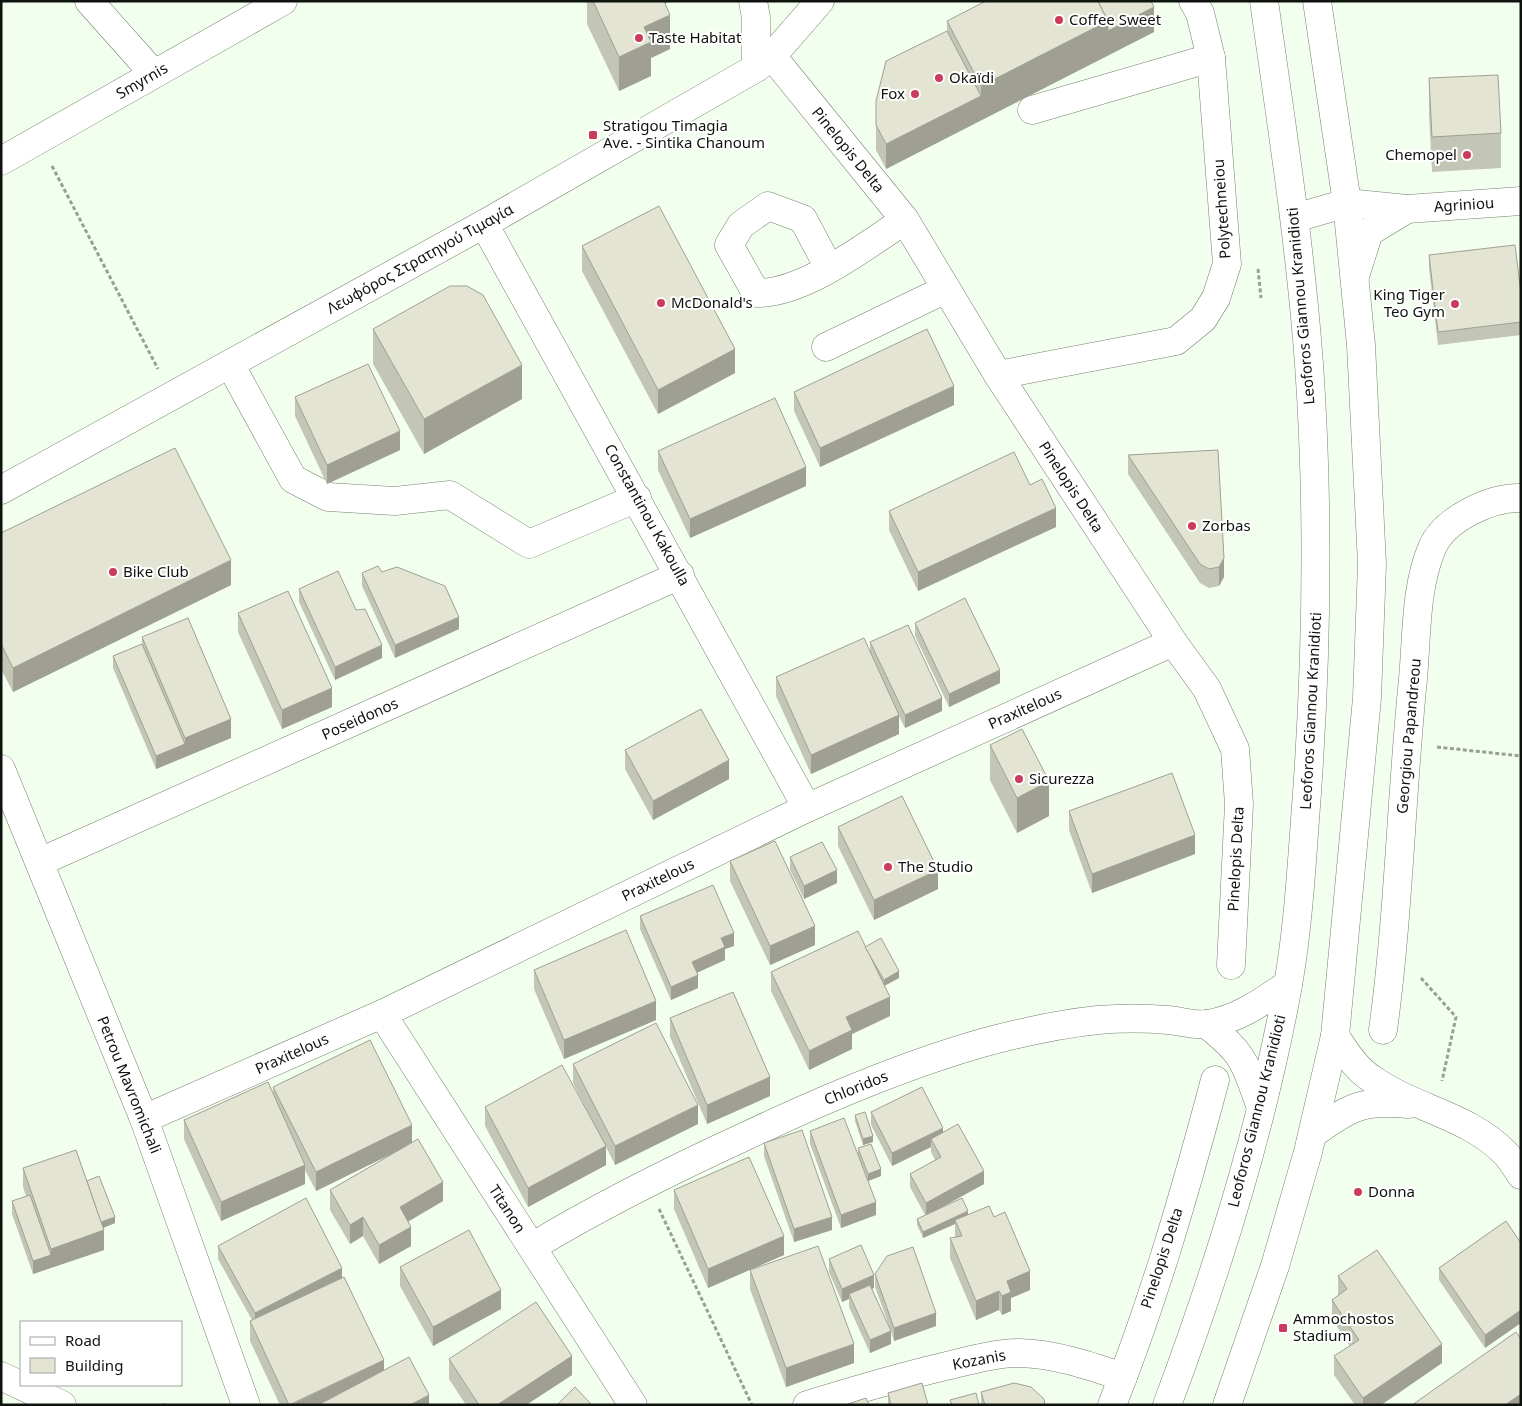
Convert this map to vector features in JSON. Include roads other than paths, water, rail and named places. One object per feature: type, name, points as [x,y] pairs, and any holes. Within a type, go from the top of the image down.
[{"type":"street","points":[[89,1],[154,74]]},
{"type":"street","name":"Smyrnis","points":[[1,161],[283,1]]},
{"type":"street","points":[[753,1],[764,62]]},
{"type":"street","name":"Λεωφόρος Στρατηγού Τιμαγία","points":[[1,490],[484,224],[764,62],[820,1]]},
{"type":"street","name":"Polytechneiou","points":[[998,375],[1176,341],[1203,319],[1216,298],[1227,264],[1211,58],[1200,13],[1193,1]]},
{"type":"street","name":"Leoforos Giannou Kranidioti","points":[[1167,1405],[1218,1262],[1261,1108],[1288,984],[1303,848],[1314,696],[1317,591],[1309,365],[1295,218],[1264,1]]},
{"type":"street","points":[[1227,1405],[1275,1266],[1314,1133],[1335,1036],[1367,698],[1372,564],[1361,345],[1347,203],[1317,1]]},
{"type":"street","points":[[1032,110],[1211,58]]},
{"type":"street","name":"Pinelopis Delta","points":[[764,62],[905,220],[998,375],[1173,642],[1207,688],[1235,749],[1239,804],[1231,965]]},
{"type":"street","name":"Agriniou","points":[[1295,218],[1347,203],[1407,209],[1521,201]]},
{"type":"street","name":"Agriniou","points":[[1355,276],[1369,232],[1407,209]]},
{"type":"street","points":[[829,268],[905,220]]},
{"type":"street","name":"Constantinou Kakoulla","points":[[484,224],[638,498],[807,808]]},
{"type":"street","points":[[826,347],[946,289]]},
{"type":"street","points":[[230,364],[293,479],[328,497],[395,501],[450,495],[529,544],[638,498]]},
{"type":"street","name":"Georgiou Papandreou","points":[[1383,1030],[1394,947],[1407,744],[1422,580],[1433,546],[1452,523],[1477,507],[1521,498]]},
{"type":"street","name":"Poseidonos","points":[[40,862],[680,575]]},
{"type":"street","name":"Praxitelous","points":[[144,1119],[382,1014],[807,808],[1173,642]]},
{"type":"street","name":"Petrou Mavromichali","points":[[1,769],[144,1119],[246,1405]]},
{"type":"street","name":"Chloridos","points":[[532,1247],[589,1212],[646,1181],[782,1119],[883,1076],[982,1043],[1060,1026],[1098,1020],[1131,1018],[1206,1024],[1227,1019],[1257,1006],[1288,984]]},
{"type":"street","name":"Titanon","points":[[382,1014],[633,1405]]},
{"type":"street","points":[[1206,1024],[1233,1046],[1245,1062],[1261,1108]]},
{"type":"street","points":[[1335,1036],[1356,1066],[1371,1079],[1478,1131],[1506,1153],[1521,1175]]},
{"type":"street","name":"Pinelopis Delta","points":[[1123,1377],[1159,1271],[1215,1080]]},
{"type":"street","points":[[1314,1133],[1340,1114],[1360,1105],[1381,1102],[1428,1107]]},
{"type":"street","name":"Kozanis","points":[[807,1405],[886,1382],[992,1355],[1020,1353],[1054,1357],[1076,1361],[1123,1377]]},
{"type":"street","points":[[1,1376],[20,1385]]},
{"type":"street","points":[[1112,1405],[1123,1377]]},
{"type":"street","points":[[22,1386],[62,1405]]},
{"type":"place","name":"Coffee Sweet","points":[[1059,20]]},
{"type":"place","name":"Taste Habitat","points":[[639,38]]},
{"type":"place","name":"Okaïdi","points":[[939,78]]},
{"type":"place","name":"Fox","points":[[915,94]]},
{"type":"place","name":"Stratigou Timagia Ave. - Sintika Chanoum","points":[[593,135]]},
{"type":"place","name":"Chemopel","points":[[1467,155]]},
{"type":"place","name":"McDonald's","points":[[661,303]]},
{"type":"place","name":"King Tiger Teo Gym","points":[[1455,304]]},
{"type":"place","name":"Zorbas","points":[[1192,526]]},
{"type":"place","name":"Bike Club","points":[[113,572]]},
{"type":"place","name":"Sicurezza","points":[[1019,779]]},
{"type":"place","name":"The Studio","points":[[888,867]]},
{"type":"place","name":"Donna","points":[[1358,1192]]},
{"type":"place","name":"Ammochostos Stadium","points":[[1283,1328]]}]
